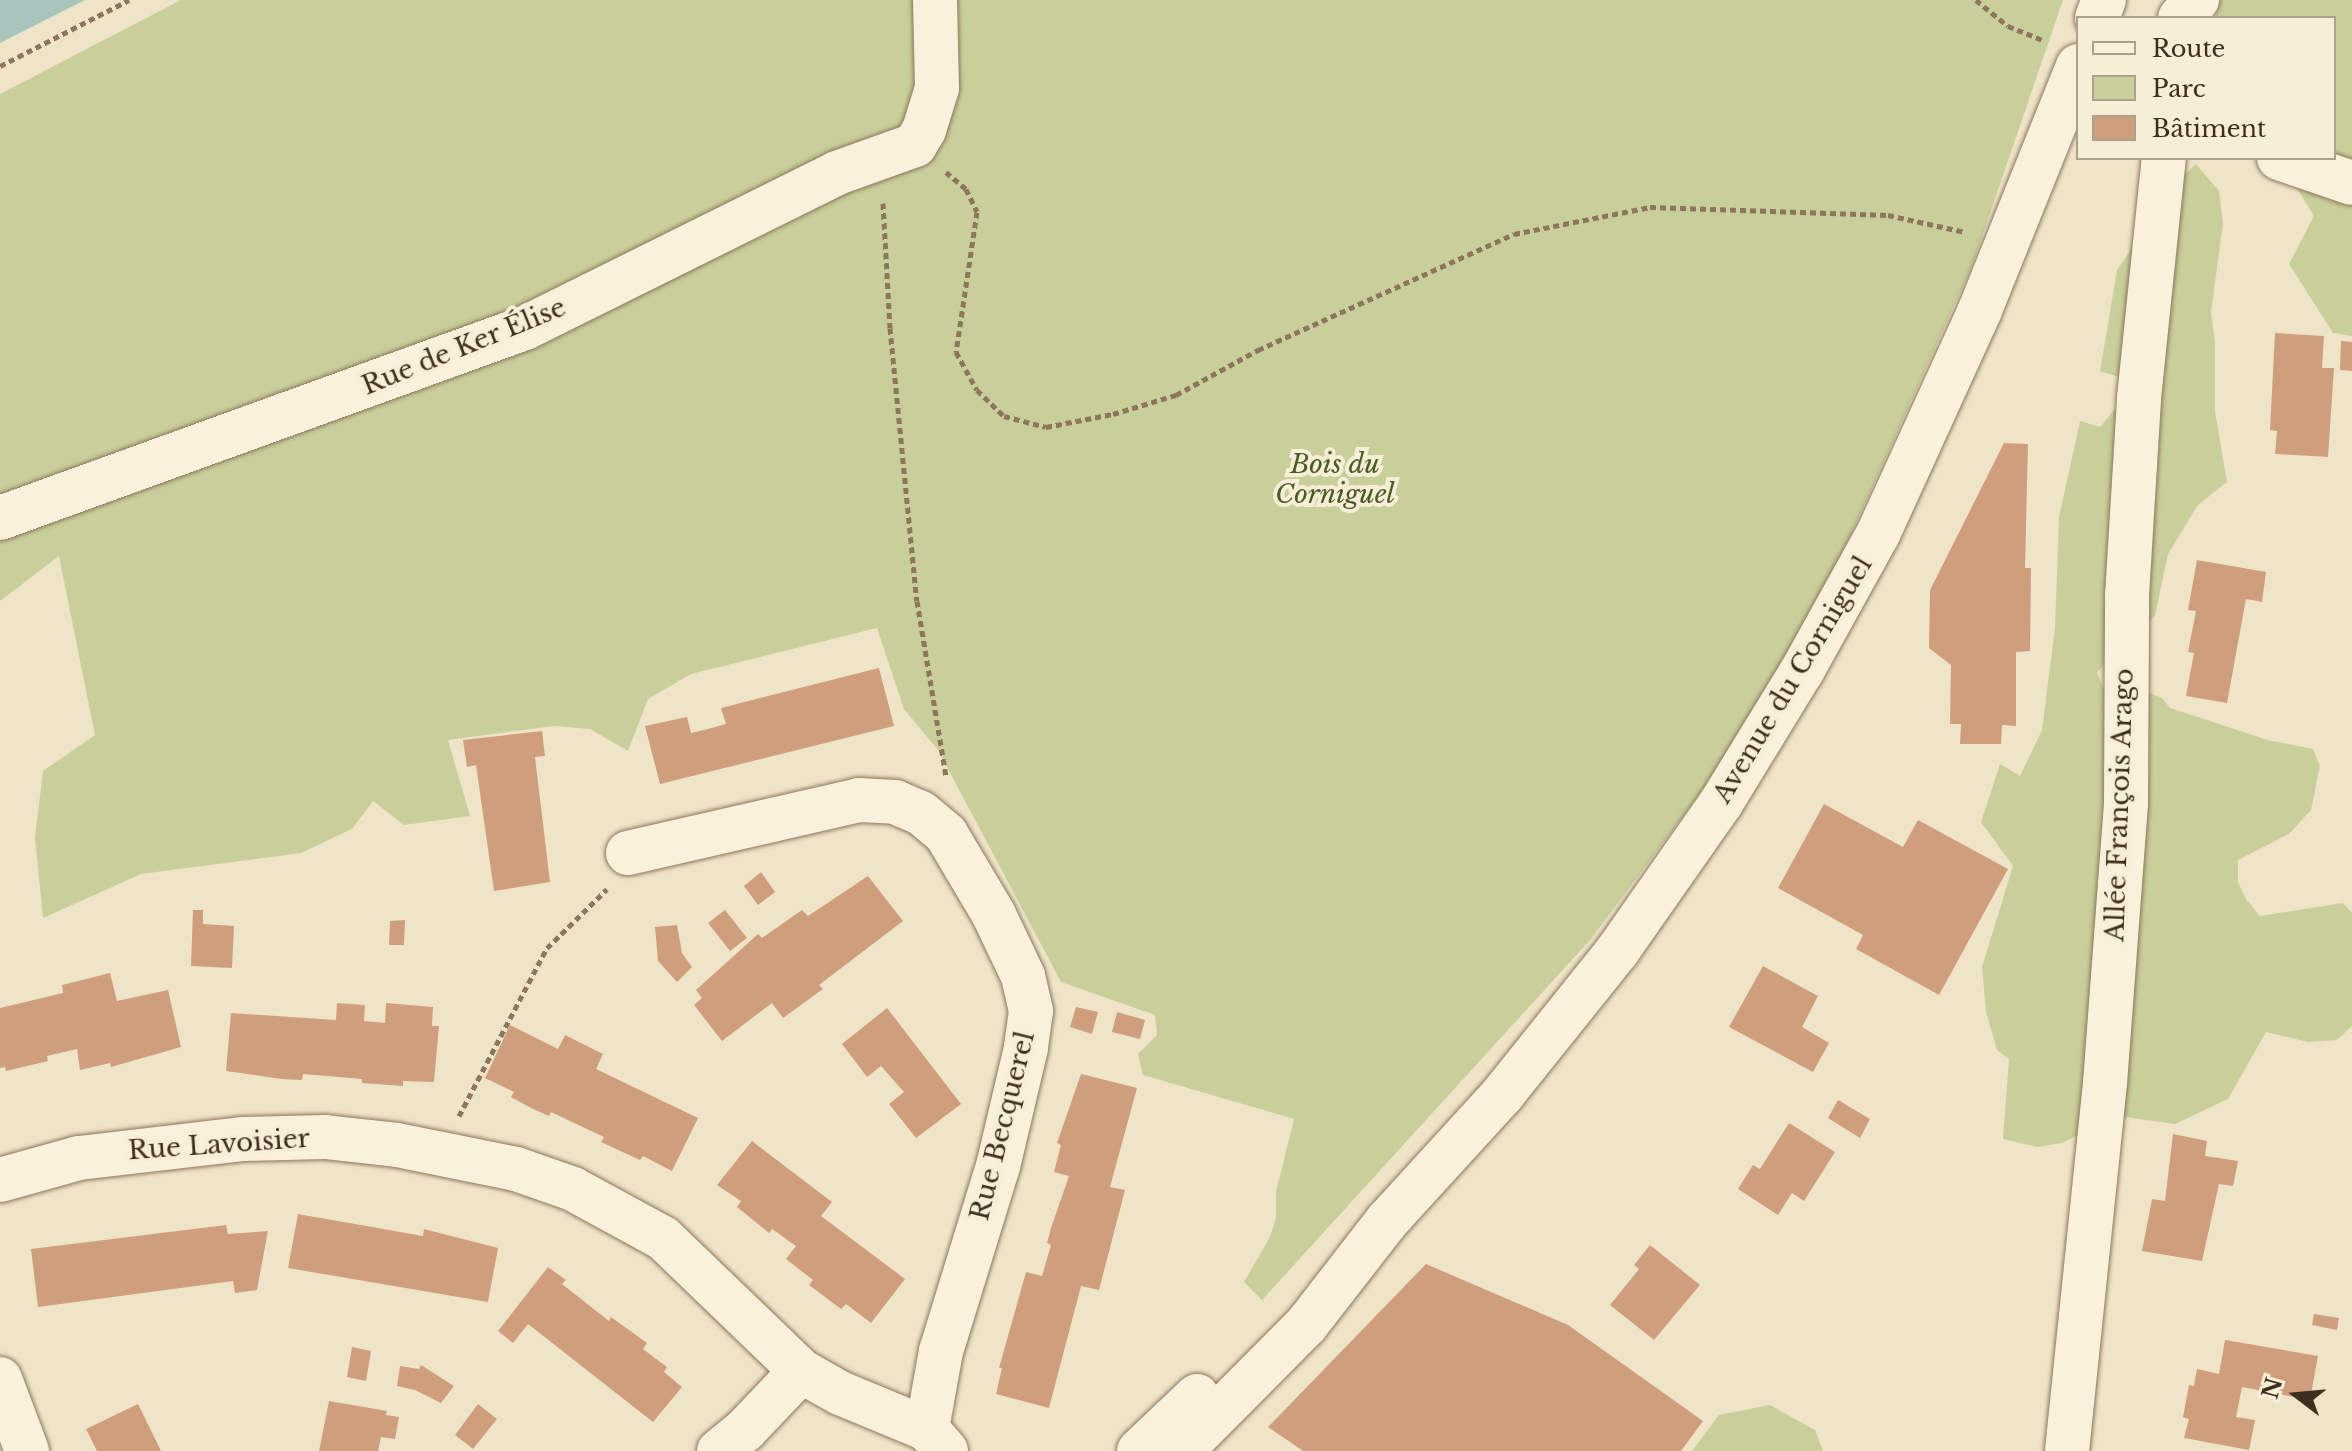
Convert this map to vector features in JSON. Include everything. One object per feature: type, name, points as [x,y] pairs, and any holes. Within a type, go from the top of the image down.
[{"type":"street","points":[[898,151],[924,130],[937,88],[935,0]]},
{"type":"street","name":"Avenue du Corniguel","points":[[1181,1451],[1307,1324],[1387,1221],[1502,1095],[1618,950],[1721,803],[1802,671],[1878,534],[2009,241],[2069,68]]},
{"type":"street","name":"Rue de Ker Élise","points":[[0,518],[525,328],[837,173],[898,151]]},
{"type":"street","name":"Allée François Arago","points":[[2067,1451],[2105,1083],[2126,804],[2128,582],[2139,398],[2164,160]]},
{"type":"street","points":[[2285,160],[2352,183]]},
{"type":"street","name":"Rue Becquerel","points":[[628,853],[859,800],[895,802],[921,813],[946,834],[994,915],[1023,976],[1031,1011],[1026,1048],[998,1166],[941,1351],[936,1440]]},
{"type":"street","name":"Rue Lavoisier","points":[[0,1180],[17,1172],[79,1158],[244,1139],[325,1137],[440,1152],[516,1169],[573,1189],[663,1238],[801,1371],[936,1440]]},
{"type":"street","name":"Avenue du Corniguel","points":[[1139,1451],[1349,1251],[1387,1221]]},
{"type":"street","points":[[719,1451],[745,1430],[801,1371]]},
{"type":"street","points":[[0,1379],[27,1451]]},
{"type":"path","points":[[0,66],[129,0]]},
{"type":"path","points":[[1976,0],[2069,68]]},
{"type":"path","points":[[947,781],[917,601],[890,328],[898,151],[966,189],[977,212],[956,352],[977,390],[1004,416],[1046,427],[1113,414],[1176,395],[1258,350],[1514,234],[1577,221],[1650,207],[1765,209],[1888,215],[2009,241]]},
{"type":"path","points":[[440,1152],[547,948],[602,897],[628,853]]},
{"type":"green space","name":"Bois du Corniguel","points":[[181,0],[2063,0],[1972,266],[1839,561],[1741,739],[1590,940],[1262,1300],[1244,1282],[1270,1237],[1276,1218],[1276,1192],[1294,1119],[1143,1075],[1138,1054],[1157,1035],[1155,1015],[1061,982],[938,750],[904,709],[877,628],[691,674],[648,699],[628,751],[590,729],[554,726],[448,740],[470,816],[404,825],[373,801],[352,829],[301,853],[141,874],[43,918],[35,838],[43,771],[95,735],[59,556],[0,601],[0,94]]},
{"type":"green space","points":[[2220,0],[2352,0],[2352,336],[2333,333],[2289,264],[2314,216],[2295,185],[2331,160],[2336,160],[2336,16],[2216,16]]},
{"type":"green space","points":[[2196,164],[2219,191],[2223,224],[2211,312],[2215,343],[2215,412],[2227,482],[2198,505],[2168,554],[2155,616],[2097,672],[2103,688],[2137,688],[2162,698],[2170,708],[2268,740],[2313,749],[2320,766],[2311,810],[2289,834],[2238,860],[2238,882],[2246,899],[2260,916],[2343,903],[2352,913],[2352,1026],[2337,1040],[2308,1042],[2266,1032],[2228,1099],[2175,1124],[2117,1116],[2062,1143],[2037,1147],[2003,1139],[2009,1059],[1997,1050],[1986,1012],[1982,967],[2013,866],[1981,822],[2000,764],[2020,776],[2042,730],[2055,628],[2059,517],[2080,421],[2100,427],[2120,403],[2122,378],[2100,371],[2117,270],[2178,181]]},
{"type":"green space","points":[[1770,1405],[1815,1430],[1823,1451],[1692,1451],[1719,1415]]},
{"type":"water","points":[[0,0],[85,0],[0,43]]},
{"type":"building","points":[[2275,333],[2324,336],[2322,368],[2334,368],[2328,457],[2275,454],[2277,431],[2270,430]]},
{"type":"building","points":[[2341,341],[2352,342],[2352,371],[2340,370]]},
{"type":"building","points":[[2004,443],[2028,444],[2025,568],[2031,568],[2030,651],[2016,652],[2016,726],[2002,725],[2001,744],[1960,744],[1961,724],[1950,724],[1951,665],[1929,648],[1930,590]]},
{"type":"building","points":[[2197,560],[2266,572],[2262,602],[2246,599],[2227,703],[2186,696],[2194,653],[2188,652],[2196,611],[2188,610]]},
{"type":"building","points":[[879,668],[894,726],[660,784],[645,726],[687,717],[691,733],[708,729],[726,724],[721,708]]},
{"type":"building","points":[[542,731],[545,756],[535,757],[550,882],[494,891],[476,765],[467,767],[463,740]]},
{"type":"building","points":[[1824,804],[1903,847],[1918,820],[2008,869],[1939,995],[1856,949],[1863,935],[1778,888]]},
{"type":"building","points":[[761,872],[775,892],[758,905],[744,886]]},
{"type":"building","points":[[868,876],[903,921],[819,985],[823,989],[783,1018],[772,1003],[722,1041],[694,1005],[702,998],[696,990],[758,934],[762,938],[802,910],[808,916]]},
{"type":"building","points":[[193,910],[203,910],[203,924],[234,926],[232,968],[191,966]]},
{"type":"building","points":[[725,910],[747,938],[730,951],[708,923]]},
{"type":"building","points":[[405,920],[404,945],[389,945],[390,921]]},
{"type":"building","points":[[677,925],[682,953],[692,967],[677,982],[658,961],[655,927]]},
{"type":"building","points":[[1763,966],[1818,996],[1802,1027],[1829,1043],[1813,1072],[1729,1027]]},
{"type":"building","points":[[110,973],[117,1001],[168,990],[181,1047],[111,1067],[110,1063],[80,1070],[77,1049],[47,1056],[48,1061],[6,1071],[5,1067],[0,1068],[0,1008],[63,993],[62,985]]},
{"type":"building","points":[[337,1003],[365,1005],[364,1021],[385,1023],[386,1003],[433,1007],[432,1026],[439,1026],[434,1082],[403,1081],[403,1086],[303,1074],[302,1080],[226,1071],[231,1013],[336,1020]]},
{"type":"building","points":[[1076,1007],[1098,1012],[1092,1034],[1070,1027]]},
{"type":"building","points":[[887,1008],[961,1104],[916,1138],[889,1104],[904,1092],[881,1066],[867,1077],[842,1044]]},
{"type":"building","points":[[1117,1012],[1145,1020],[1140,1039],[1112,1032]]},
{"type":"building","points":[[510,1025],[558,1049],[565,1035],[603,1054],[596,1069],[698,1118],[672,1171],[643,1156],[640,1160],[601,1142],[604,1137],[551,1112],[549,1116],[531,1108],[511,1097],[514,1092],[485,1078]]},
{"type":"building","points":[[1081,1074],[1137,1088],[1110,1187],[1125,1190],[1099,1290],[1081,1286],[1049,1408],[996,1394],[1002,1368],[999,1368],[1026,1272],[1042,1276],[1051,1245],[1047,1243],[1069,1176],[1054,1172],[1061,1145],[1057,1143]]},
{"type":"building","points":[[1838,1100],[1870,1119],[1860,1138],[1828,1118]]},
{"type":"building","points":[[1789,1123],[1835,1152],[1804,1201],[1792,1193],[1778,1215],[1738,1189],[1753,1165],[1760,1169]]},
{"type":"building","points":[[2173,1134],[2207,1141],[2205,1156],[2238,1161],[2233,1186],[2219,1184],[2202,1261],[2142,1251],[2152,1199],[2165,1201]]},
{"type":"building","points":[[752,1141],[832,1202],[821,1216],[905,1279],[871,1323],[846,1304],[841,1309],[809,1285],[813,1280],[786,1259],[796,1246],[772,1229],[769,1233],[737,1207],[741,1201],[717,1185]]},
{"type":"building","points":[[298,1214],[423,1236],[424,1229],[498,1248],[488,1302],[288,1268]]},
{"type":"building","points":[[226,1225],[228,1234],[268,1231],[257,1290],[235,1293],[233,1281],[38,1307],[31,1249]]},
{"type":"building","points":[[1650,1245],[1700,1285],[1654,1340],[1610,1305],[1639,1269],[1634,1265]]},
{"type":"building","points":[[1426,1264],[1568,1325],[1703,1421],[1681,1451],[1303,1451],[1268,1427]]},
{"type":"building","points":[[548,1267],[566,1280],[562,1284],[609,1321],[611,1317],[647,1343],[643,1349],[667,1367],[664,1372],[682,1387],[653,1422],[528,1324],[513,1343],[498,1331]]},
{"type":"building","points":[[2314,1314],[2339,1318],[2337,1330],[2312,1325]]},
{"type":"building","points":[[2225,1340],[2318,1356],[2310,1400],[2242,1387],[2236,1417],[2255,1420],[2249,1450],[2184,1438],[2189,1419],[2183,1417],[2189,1385],[2194,1386],[2197,1369],[2219,1374]]},
{"type":"building","points":[[352,1347],[371,1351],[366,1381],[347,1377]]},
{"type":"building","points":[[421,1365],[454,1386],[441,1403],[415,1390],[397,1386],[400,1366],[419,1369]]},
{"type":"building","points":[[329,1401],[387,1411],[386,1415],[399,1417],[395,1439],[381,1437],[378,1451],[319,1451]]},
{"type":"building","points":[[138,1404],[161,1451],[97,1451],[86,1429]]},
{"type":"building","points":[[478,1404],[497,1419],[473,1449],[455,1435]]}]
